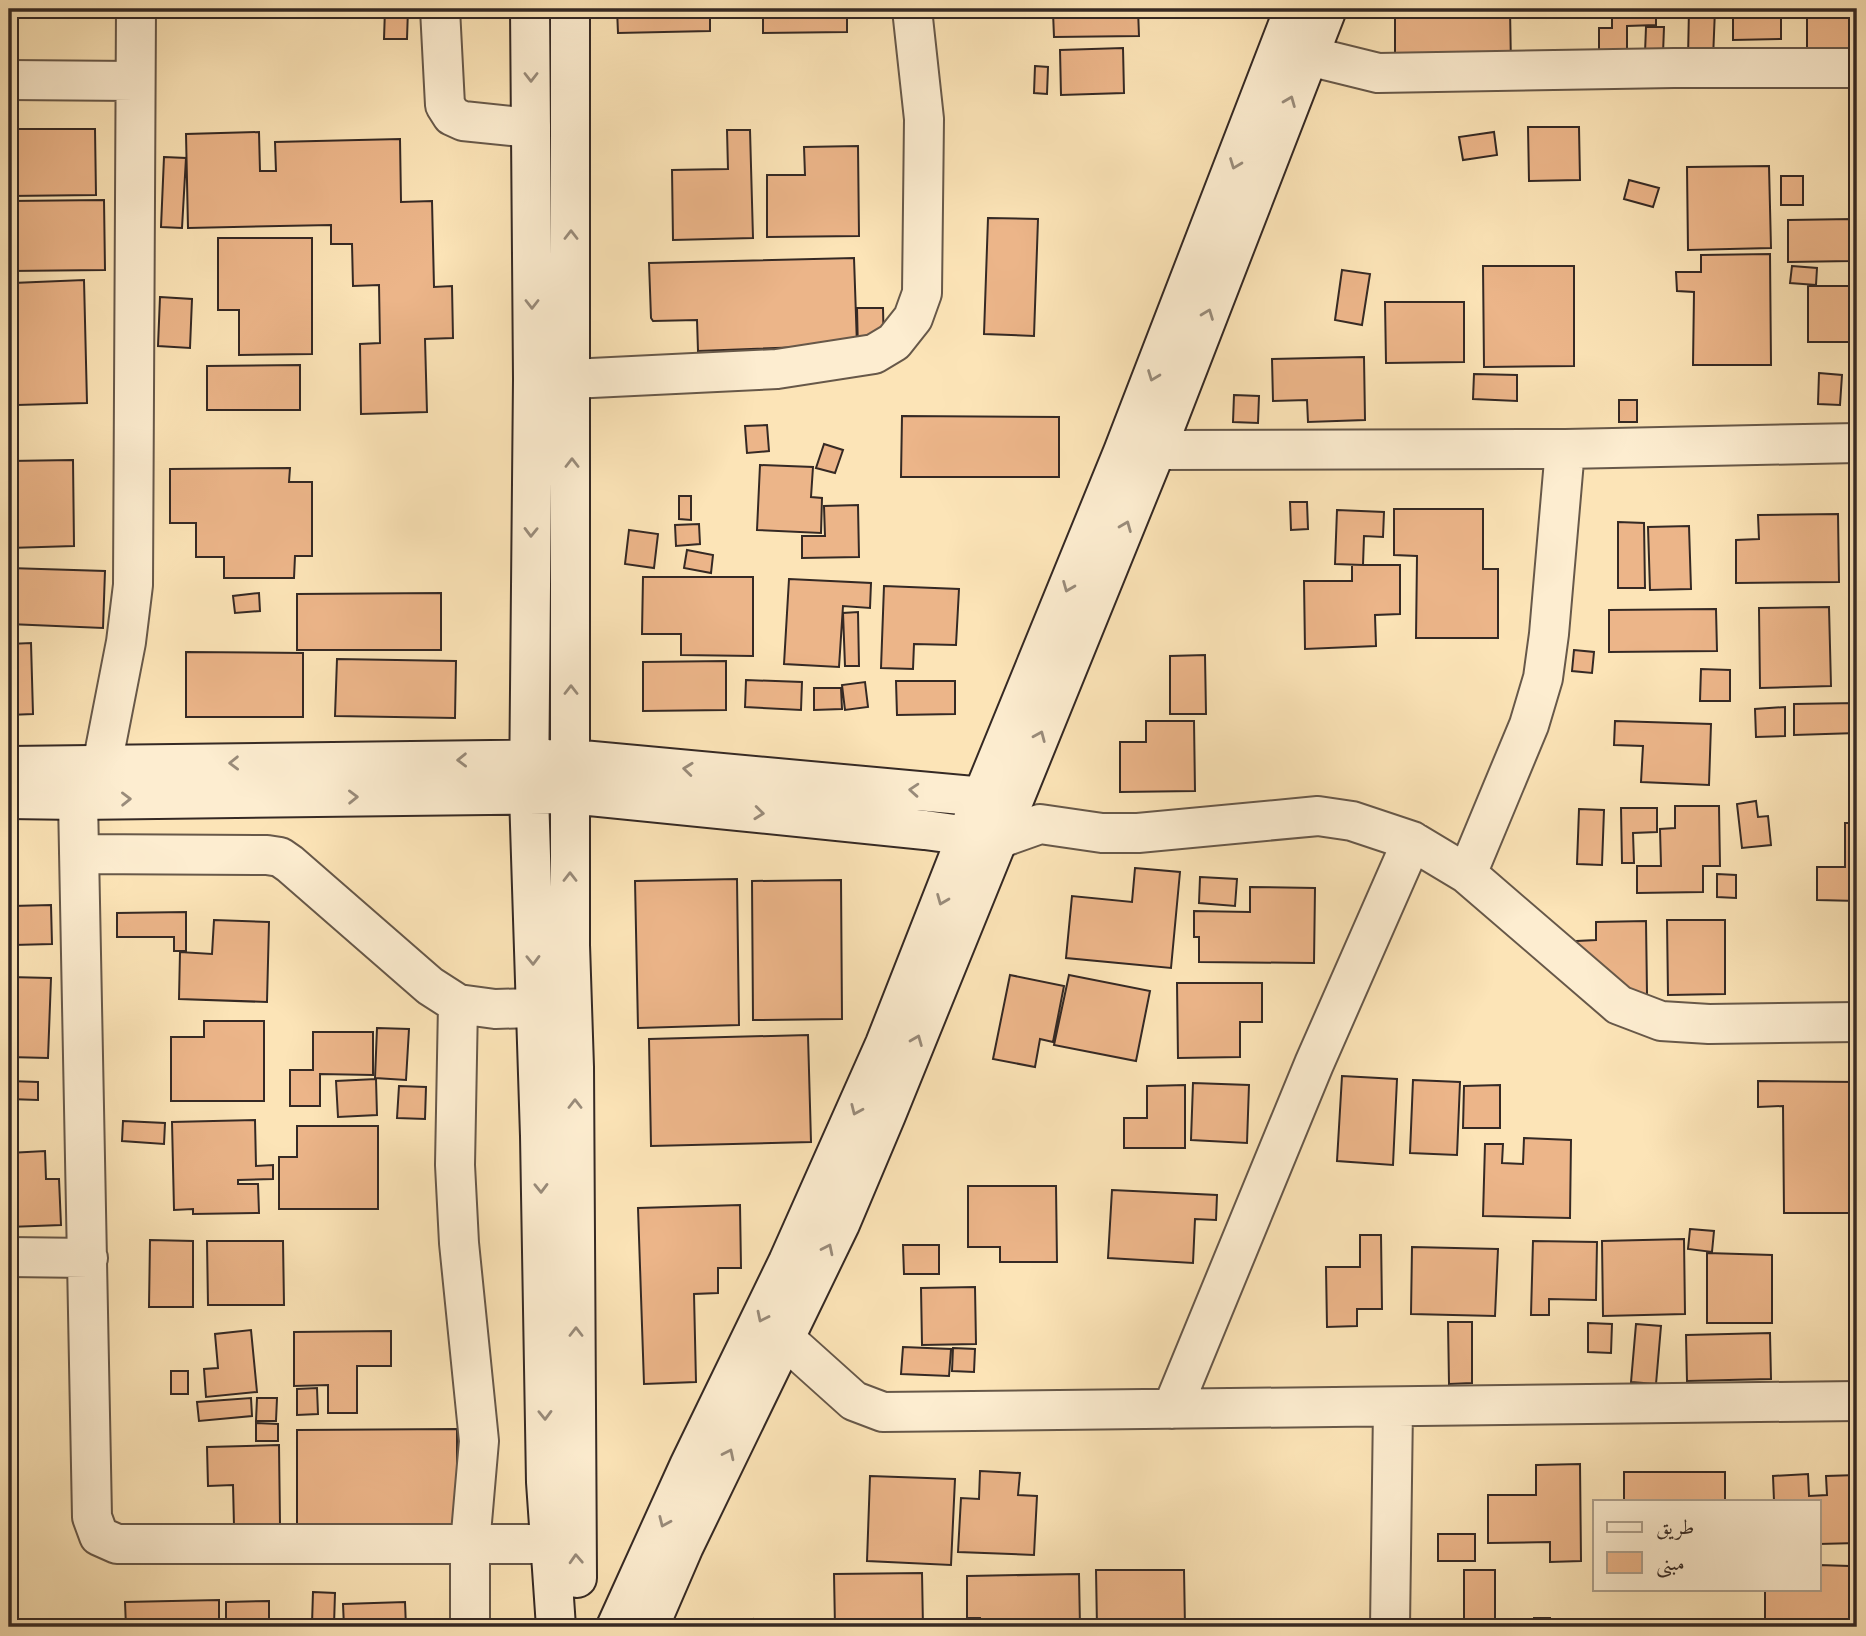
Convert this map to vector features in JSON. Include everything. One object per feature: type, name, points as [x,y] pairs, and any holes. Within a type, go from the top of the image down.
[{"type":"street","points":[[102,765],[126,642],[133,585],[136,9]]},
{"type":"street","points":[[440,9],[445,105],[452,116],[464,121],[531,128]]},
{"type":"street","points":[[530,9],[533,379],[529,777],[549,1545],[556,1627]]},
{"type":"street","points":[[570,9],[570,776],[576,1215],[575,1548],[582,1627]]},
{"type":"street","points":[[571,379],[777,369],[874,354],[894,342],[913,318],[922,293],[923,118],[912,9]]},
{"type":"street","points":[[649,1627],[684,1546],[840,1224],[871,1151],[983,838],[1012,807],[1123,452],[1294,9]]},
{"type":"street","points":[[616,1627],[983,838],[1012,807],[1156,450],[1327,9]]},
{"type":"street","points":[[1309,56],[1378,73],[1857,68]]},
{"type":"street","points":[[9,80],[135,81]]},
{"type":"street","points":[[1156,450],[1565,449],[1857,443]]},
{"type":"street","points":[[1467,874],[1529,725],[1543,678],[1565,449]]},
{"type":"street","points":[[9,766],[102,765],[529,777]]},
{"type":"street","points":[[570,776],[983,838]]},
{"type":"street","points":[[9,799],[78,800],[570,776],[1012,807],[1102,833],[1138,834],[1318,816],[1352,821],[1412,841],[1467,874],[1619,1005],[1661,1021],[1709,1024],[1857,1022]]},
{"type":"street","points":[[78,800],[92,1517],[99,1536],[117,1544],[549,1545]]},
{"type":"street","points":[[1172,1409],[1314,1063],[1412,841]]},
{"type":"street","points":[[79,854],[280,857],[430,986],[458,1004],[495,1009],[534,1009]]},
{"type":"street","points":[[458,1004],[456,1178],[459,1243],[479,1441],[470,1545],[470,1627]]},
{"type":"street","points":[[9,1257],[88,1258]]},
{"type":"street","points":[[785,1339],[854,1401],[883,1412],[1857,1401]]},
{"type":"street","points":[[1390,1627],[1393,1408]]},
{"type":"building","points":[[385,9],[408,9],[407,39],[384,39]]},
{"type":"building","points":[[617,9],[710,9],[710,31],[618,33]]},
{"type":"building","points":[[763,9],[847,9],[847,32],[763,33]]},
{"type":"building","points":[[1066,9],[1138,9],[1139,36],[1054,37],[1053,12],[1066,12]]},
{"type":"building","points":[[1424,9],[1510,9],[1511,66],[1395,66],[1395,12],[1424,12]]},
{"type":"building","points":[[1612,9],[1656,9],[1656,25],[1627,26],[1627,58],[1599,58],[1599,28],[1612,28]]},
{"type":"building","points":[[1689,9],[1715,9],[1713,59],[1688,58]]},
{"type":"building","points":[[1733,9],[1781,9],[1781,39],[1733,40]]},
{"type":"building","points":[[1807,9],[1857,9],[1857,59],[1807,59]]},
{"type":"building","points":[[1646,27],[1664,27],[1663,54],[1645,53]]},
{"type":"building","points":[[1123,48],[1124,93],[1061,95],[1060,50]]},
{"type":"building","points":[[1035,66],[1048,67],[1047,94],[1034,93]]},
{"type":"building","points":[[1528,127],[1579,127],[1580,180],[1529,181]]},
{"type":"building","points":[[9,129],[95,129],[96,195],[9,196]]},
{"type":"building","points":[[727,130],[750,130],[753,238],[673,240],[672,170],[728,169]]},
{"type":"building","points":[[259,132],[260,171],[276,171],[275,142],[400,139],[401,202],[432,201],[434,287],[452,286],[453,338],[425,339],[427,412],[361,414],[360,344],[380,343],[379,285],[353,286],[352,244],[331,244],[331,225],[188,228],[186,134]]},
{"type":"building","points":[[1494,132],[1497,155],[1463,160],[1459,137]]},
{"type":"building","points":[[858,146],[859,236],[767,237],[767,175],[805,175],[804,147]]},
{"type":"building","points":[[164,157],[186,158],[182,228],[161,227]]},
{"type":"building","points":[[1769,166],[1771,248],[1688,250],[1687,167]]},
{"type":"building","points":[[1781,176],[1803,176],[1803,205],[1781,205]]},
{"type":"building","points":[[1629,180],[1659,188],[1653,207],[1624,199]]},
{"type":"building","points":[[104,200],[105,270],[9,271],[9,201]]},
{"type":"building","points":[[988,218],[1038,219],[1034,336],[984,334]]},
{"type":"building","points":[[1852,219],[1852,261],[1788,262],[1788,220]]},
{"type":"building","points":[[218,238],[312,238],[312,354],[239,355],[239,310],[218,310]]},
{"type":"building","points":[[1770,254],[1771,365],[1693,365],[1694,292],[1677,291],[1676,272],[1701,272],[1701,255]]},
{"type":"building","points":[[854,258],[857,345],[698,351],[697,320],[653,321],[651,318],[649,263]]},
{"type":"building","points":[[1483,266],[1574,266],[1574,366],[1484,367]]},
{"type":"building","points":[[1792,266],[1817,268],[1816,285],[1790,283]]},
{"type":"building","points":[[1342,270],[1370,274],[1362,325],[1335,320]]},
{"type":"building","points":[[84,280],[87,403],[17,405],[13,283]]},
{"type":"building","points":[[1808,286],[1857,286],[1857,342],[1808,342]]},
{"type":"building","points":[[160,297],[192,299],[190,348],[158,346]]},
{"type":"building","points":[[1385,302],[1464,302],[1464,362],[1386,363]]},
{"type":"building","points":[[857,308],[883,308],[884,352],[858,352]]},
{"type":"building","points":[[1364,357],[1365,420],[1308,422],[1307,400],[1273,401],[1272,359]]},
{"type":"building","points":[[300,365],[300,410],[207,410],[207,366]]},
{"type":"building","points":[[1819,373],[1842,375],[1840,405],[1818,404]]},
{"type":"building","points":[[1474,374],[1517,375],[1517,401],[1473,399]]},
{"type":"building","points":[[1234,395],[1259,396],[1258,423],[1233,422]]},
{"type":"building","points":[[1619,400],[1637,400],[1637,422],[1619,422]]},
{"type":"building","points":[[902,416],[1059,417],[1059,477],[901,477]]},
{"type":"building","points":[[767,425],[769,451],[747,453],[745,426]]},
{"type":"building","points":[[824,444],[843,450],[835,473],[816,468]]},
{"type":"building","points":[[73,460],[74,546],[9,548],[9,461]]},
{"type":"building","points":[[760,465],[813,467],[811,497],[822,498],[821,533],[757,530]]},
{"type":"building","points":[[290,468],[289,482],[312,482],[312,556],[295,556],[294,578],[224,578],[224,557],[196,557],[196,523],[170,523],[170,469]]},
{"type":"building","points":[[679,496],[691,496],[691,520],[679,519]]},
{"type":"building","points":[[1290,502],[1307,502],[1308,529],[1291,530]]},
{"type":"building","points":[[858,505],[859,557],[802,558],[802,536],[825,536],[824,506]]},
{"type":"building","points":[[1394,509],[1483,509],[1483,569],[1498,569],[1498,638],[1416,638],[1417,556],[1394,555]]},
{"type":"building","points":[[1337,510],[1384,512],[1383,537],[1364,536],[1363,565],[1335,564]]},
{"type":"building","points":[[1838,514],[1839,582],[1736,583],[1736,540],[1759,539],[1758,515]]},
{"type":"building","points":[[1618,522],[1644,523],[1645,588],[1618,588]]},
{"type":"building","points":[[699,524],[700,544],[676,546],[675,525]]},
{"type":"building","points":[[1689,526],[1691,589],[1650,590],[1648,527]]},
{"type":"building","points":[[629,530],[658,534],[654,568],[625,564]]},
{"type":"building","points":[[687,550],[713,555],[711,573],[684,568]]},
{"type":"building","points":[[1352,565],[1400,565],[1400,614],[1375,615],[1376,646],[1305,649],[1304,581],[1352,581]]},
{"type":"building","points":[[9,568],[105,571],[103,628],[9,624]]},
{"type":"building","points":[[643,577],[753,577],[753,656],[681,655],[681,634],[642,634]]},
{"type":"building","points":[[789,579],[871,583],[870,608],[843,606],[839,667],[784,664]]},
{"type":"building","points":[[884,586],[959,589],[956,645],[914,644],[913,669],[881,668]]},
{"type":"building","points":[[259,593],[260,611],[235,613],[233,596]]},
{"type":"building","points":[[441,593],[441,650],[297,650],[297,594]]},
{"type":"building","points":[[1829,607],[1831,686],[1760,688],[1759,608]]},
{"type":"building","points":[[1716,609],[1717,651],[1609,652],[1609,610]]},
{"type":"building","points":[[858,612],[859,666],[845,666],[843,613]]},
{"type":"building","points":[[31,643],[33,714],[9,715],[9,644]]},
{"type":"building","points":[[1574,650],[1594,652],[1592,673],[1572,671]]},
{"type":"building","points":[[186,652],[303,653],[303,717],[186,717]]},
{"type":"building","points":[[1205,655],[1206,714],[1170,714],[1170,656]]},
{"type":"building","points":[[337,659],[456,661],[455,718],[335,716]]},
{"type":"building","points":[[726,661],[726,710],[643,711],[643,662]]},
{"type":"building","points":[[1701,669],[1730,670],[1730,701],[1700,701]]},
{"type":"building","points":[[746,680],[802,682],[801,710],[745,707]]},
{"type":"building","points":[[896,681],[955,681],[955,714],[897,715]]},
{"type":"building","points":[[865,682],[868,707],[845,710],[842,685]]},
{"type":"building","points":[[814,688],[841,688],[842,709],[814,710]]},
{"type":"building","points":[[1857,703],[1857,733],[1794,735],[1794,704]]},
{"type":"building","points":[[1785,707],[1785,736],[1756,737],[1755,709]]},
{"type":"building","points":[[1146,721],[1194,721],[1195,791],[1120,792],[1120,742],[1146,742]]},
{"type":"building","points":[[1615,721],[1711,724],[1709,785],[1641,782],[1643,746],[1614,745]]},
{"type":"building","points":[[1756,801],[1758,817],[1768,816],[1771,845],[1742,848],[1737,804]]},
{"type":"building","points":[[1675,806],[1719,806],[1720,866],[1703,866],[1703,892],[1637,893],[1637,866],[1661,866],[1660,829],[1675,828]]},
{"type":"building","points":[[1621,808],[1657,808],[1657,832],[1633,833],[1634,863],[1622,863]]},
{"type":"building","points":[[1579,809],[1604,810],[1602,865],[1577,864]]},
{"type":"building","points":[[1845,823],[1857,823],[1857,901],[1817,900],[1817,867],[1845,867]]},
{"type":"building","points":[[1135,868],[1180,872],[1171,968],[1066,958],[1072,896],[1132,902]]},
{"type":"building","points":[[1717,874],[1736,875],[1736,898],[1717,897]]},
{"type":"building","points":[[1200,877],[1237,879],[1235,906],[1199,903]]},
{"type":"building","points":[[737,879],[739,1025],[638,1028],[635,881]]},
{"type":"building","points":[[841,880],[842,1019],[753,1020],[752,881]]},
{"type":"building","points":[[1250,887],[1315,888],[1314,963],[1199,962],[1199,937],[1194,937],[1194,911],[1250,912]]},
{"type":"building","points":[[51,905],[52,944],[13,945],[12,906]]},
{"type":"building","points":[[186,912],[186,951],[174,951],[174,937],[117,937],[117,913]]},
{"type":"building","points":[[214,920],[269,922],[267,1002],[179,999],[180,952],[212,954]]},
{"type":"building","points":[[1667,920],[1725,920],[1725,994],[1668,995]]},
{"type":"building","points":[[1646,921],[1647,994],[1578,995],[1577,941],[1596,940],[1596,922]]},
{"type":"building","points":[[1010,975],[1064,986],[1053,1042],[1040,1039],[1035,1067],[993,1059]]},
{"type":"building","points":[[1069,975],[1150,991],[1136,1061],[1054,1045]]},
{"type":"building","points":[[9,977],[51,978],[48,1058],[9,1057]]},
{"type":"building","points":[[1851,981],[1857,981],[1857,1001],[1852,1001]]},
{"type":"building","points":[[1177,983],[1262,983],[1262,1022],[1240,1022],[1240,1057],[1178,1058]]},
{"type":"building","points":[[204,1021],[264,1021],[264,1101],[171,1101],[171,1037],[204,1037]]},
{"type":"building","points":[[377,1028],[409,1029],[406,1080],[375,1078]]},
{"type":"building","points":[[313,1032],[373,1032],[373,1075],[320,1074],[320,1106],[290,1106],[290,1070],[313,1070]]},
{"type":"building","points":[[808,1035],[811,1142],[651,1146],[649,1039]]},
{"type":"building","points":[[9,1064],[16,1064],[15,1077],[9,1077]]},
{"type":"building","points":[[1342,1076],[1397,1079],[1393,1165],[1337,1161]]},
{"type":"building","points":[[376,1079],[377,1115],[338,1117],[336,1081]]},
{"type":"building","points":[[1413,1080],[1460,1082],[1457,1155],[1410,1153]]},
{"type":"building","points":[[9,1081],[38,1082],[38,1100],[9,1099]]},
{"type":"building","points":[[1758,1081],[1857,1082],[1857,1152],[1854,1152],[1853,1213],[1784,1213],[1783,1106],[1758,1107]]},
{"type":"building","points":[[1193,1083],[1249,1085],[1247,1143],[1191,1140]]},
{"type":"building","points":[[1185,1085],[1185,1148],[1124,1148],[1124,1118],[1147,1118],[1147,1086]]},
{"type":"building","points":[[1500,1085],[1500,1128],[1463,1128],[1464,1086]]},
{"type":"building","points":[[399,1086],[426,1087],[425,1119],[397,1118]]},
{"type":"building","points":[[255,1120],[256,1166],[273,1165],[273,1179],[238,1180],[238,1184],[258,1184],[259,1213],[193,1214],[193,1209],[174,1210],[172,1122]]},
{"type":"building","points":[[123,1121],[165,1123],[164,1144],[122,1141]]},
{"type":"building","points":[[297,1126],[378,1126],[378,1209],[279,1209],[279,1157],[297,1157]]},
{"type":"building","points":[[1524,1138],[1571,1140],[1570,1218],[1483,1216],[1485,1144],[1503,1144],[1502,1163],[1523,1164]]},
{"type":"building","points":[[45,1151],[46,1179],[59,1179],[61,1225],[9,1227],[9,1153]]},
{"type":"building","points":[[968,1186],[1056,1186],[1057,1262],[1000,1262],[1000,1247],[968,1247]]},
{"type":"building","points":[[1112,1190],[1217,1195],[1216,1220],[1195,1219],[1193,1263],[1108,1258]]},
{"type":"building","points":[[740,1205],[741,1268],[718,1268],[718,1293],[694,1294],[696,1382],[644,1384],[638,1208]]},
{"type":"building","points":[[1852,1214],[1857,1214],[1857,1230],[1851,1230]]},
{"type":"building","points":[[1690,1229],[1714,1231],[1712,1252],[1688,1249]]},
{"type":"building","points":[[1360,1235],[1381,1235],[1382,1309],[1357,1309],[1357,1326],[1327,1327],[1326,1267],[1360,1267]]},
{"type":"building","points":[[1684,1239],[1685,1314],[1603,1316],[1602,1241]]},
{"type":"building","points":[[150,1240],[193,1241],[193,1307],[149,1307]]},
{"type":"building","points":[[207,1241],[283,1241],[284,1305],[208,1305]]},
{"type":"building","points":[[1533,1241],[1597,1242],[1596,1300],[1549,1299],[1549,1315],[1531,1315]]},
{"type":"building","points":[[903,1245],[939,1245],[939,1274],[904,1274]]},
{"type":"building","points":[[1412,1247],[1498,1249],[1495,1316],[1411,1314]]},
{"type":"building","points":[[1707,1253],[1772,1255],[1772,1323],[1707,1323]]},
{"type":"building","points":[[975,1287],[976,1344],[922,1345],[921,1288]]},
{"type":"building","points":[[1448,1322],[1472,1322],[1472,1383],[1449,1384]]},
{"type":"building","points":[[1588,1323],[1612,1324],[1611,1353],[1588,1352]]},
{"type":"building","points":[[1636,1324],[1661,1326],[1656,1384],[1631,1382]]},
{"type":"building","points":[[251,1330],[257,1392],[206,1397],[204,1369],[218,1368],[215,1334]]},
{"type":"building","points":[[391,1331],[391,1366],[357,1366],[357,1413],[328,1413],[328,1385],[294,1386],[294,1332]]},
{"type":"building","points":[[1770,1333],[1771,1379],[1687,1381],[1686,1335]]},
{"type":"building","points":[[903,1347],[951,1349],[949,1376],[901,1374]]},
{"type":"building","points":[[953,1348],[975,1349],[974,1372],[952,1371]]},
{"type":"building","points":[[171,1371],[188,1371],[188,1394],[171,1394]]},
{"type":"building","points":[[317,1388],[318,1414],[297,1415],[297,1389]]},
{"type":"building","points":[[251,1398],[252,1416],[199,1421],[197,1402]]},
{"type":"building","points":[[257,1398],[277,1398],[276,1421],[256,1421]]},
{"type":"building","points":[[256,1423],[278,1424],[278,1441],[256,1441]]},
{"type":"building","points":[[457,1429],[457,1529],[297,1530],[297,1430]]},
{"type":"building","points":[[279,1445],[280,1525],[234,1526],[233,1485],[208,1486],[207,1447]]},
{"type":"building","points":[[1580,1464],[1581,1561],[1550,1562],[1550,1542],[1488,1543],[1488,1495],[1536,1495],[1536,1465]]},
{"type":"building","points":[[980,1471],[1020,1473],[1018,1495],[1037,1496],[1034,1555],[958,1552],[961,1498],[979,1499]]},
{"type":"building","points":[[1624,1472],[1725,1472],[1725,1500],[1624,1500]]},
{"type":"building","points":[[1808,1474],[1809,1496],[1827,1495],[1826,1476],[1857,1475],[1857,1543],[1820,1544],[1820,1500],[1774,1500],[1773,1476]]},
{"type":"building","points":[[870,1476],[955,1479],[951,1565],[867,1561]]},
{"type":"building","points":[[1438,1534],[1475,1534],[1475,1561],[1438,1561]]},
{"type":"building","points":[[1820,1565],[1849,1566],[1849,1627],[1765,1627],[1765,1590],[1820,1590]]},
{"type":"building","points":[[1096,1570],[1184,1570],[1185,1627],[1097,1627]]},
{"type":"building","points":[[1464,1570],[1495,1570],[1495,1627],[1464,1627]]},
{"type":"building","points":[[922,1573],[923,1627],[835,1627],[834,1574]]},
{"type":"building","points":[[1079,1574],[1080,1627],[981,1627],[980,1618],[967,1618],[967,1576]]},
{"type":"building","points":[[313,1592],[335,1593],[334,1625],[312,1624]]},
{"type":"building","points":[[219,1600],[219,1627],[126,1627],[125,1602]]},
{"type":"building","points":[[269,1601],[269,1627],[226,1627],[226,1602]]},
{"type":"building","points":[[405,1602],[406,1627],[344,1627],[343,1604]]},
{"type":"building","points":[[1534,1618],[1550,1618],[1550,1627],[1534,1627]]},
{"type":"building","points":[[754,1619],[774,1627],[750,1627]]}]
